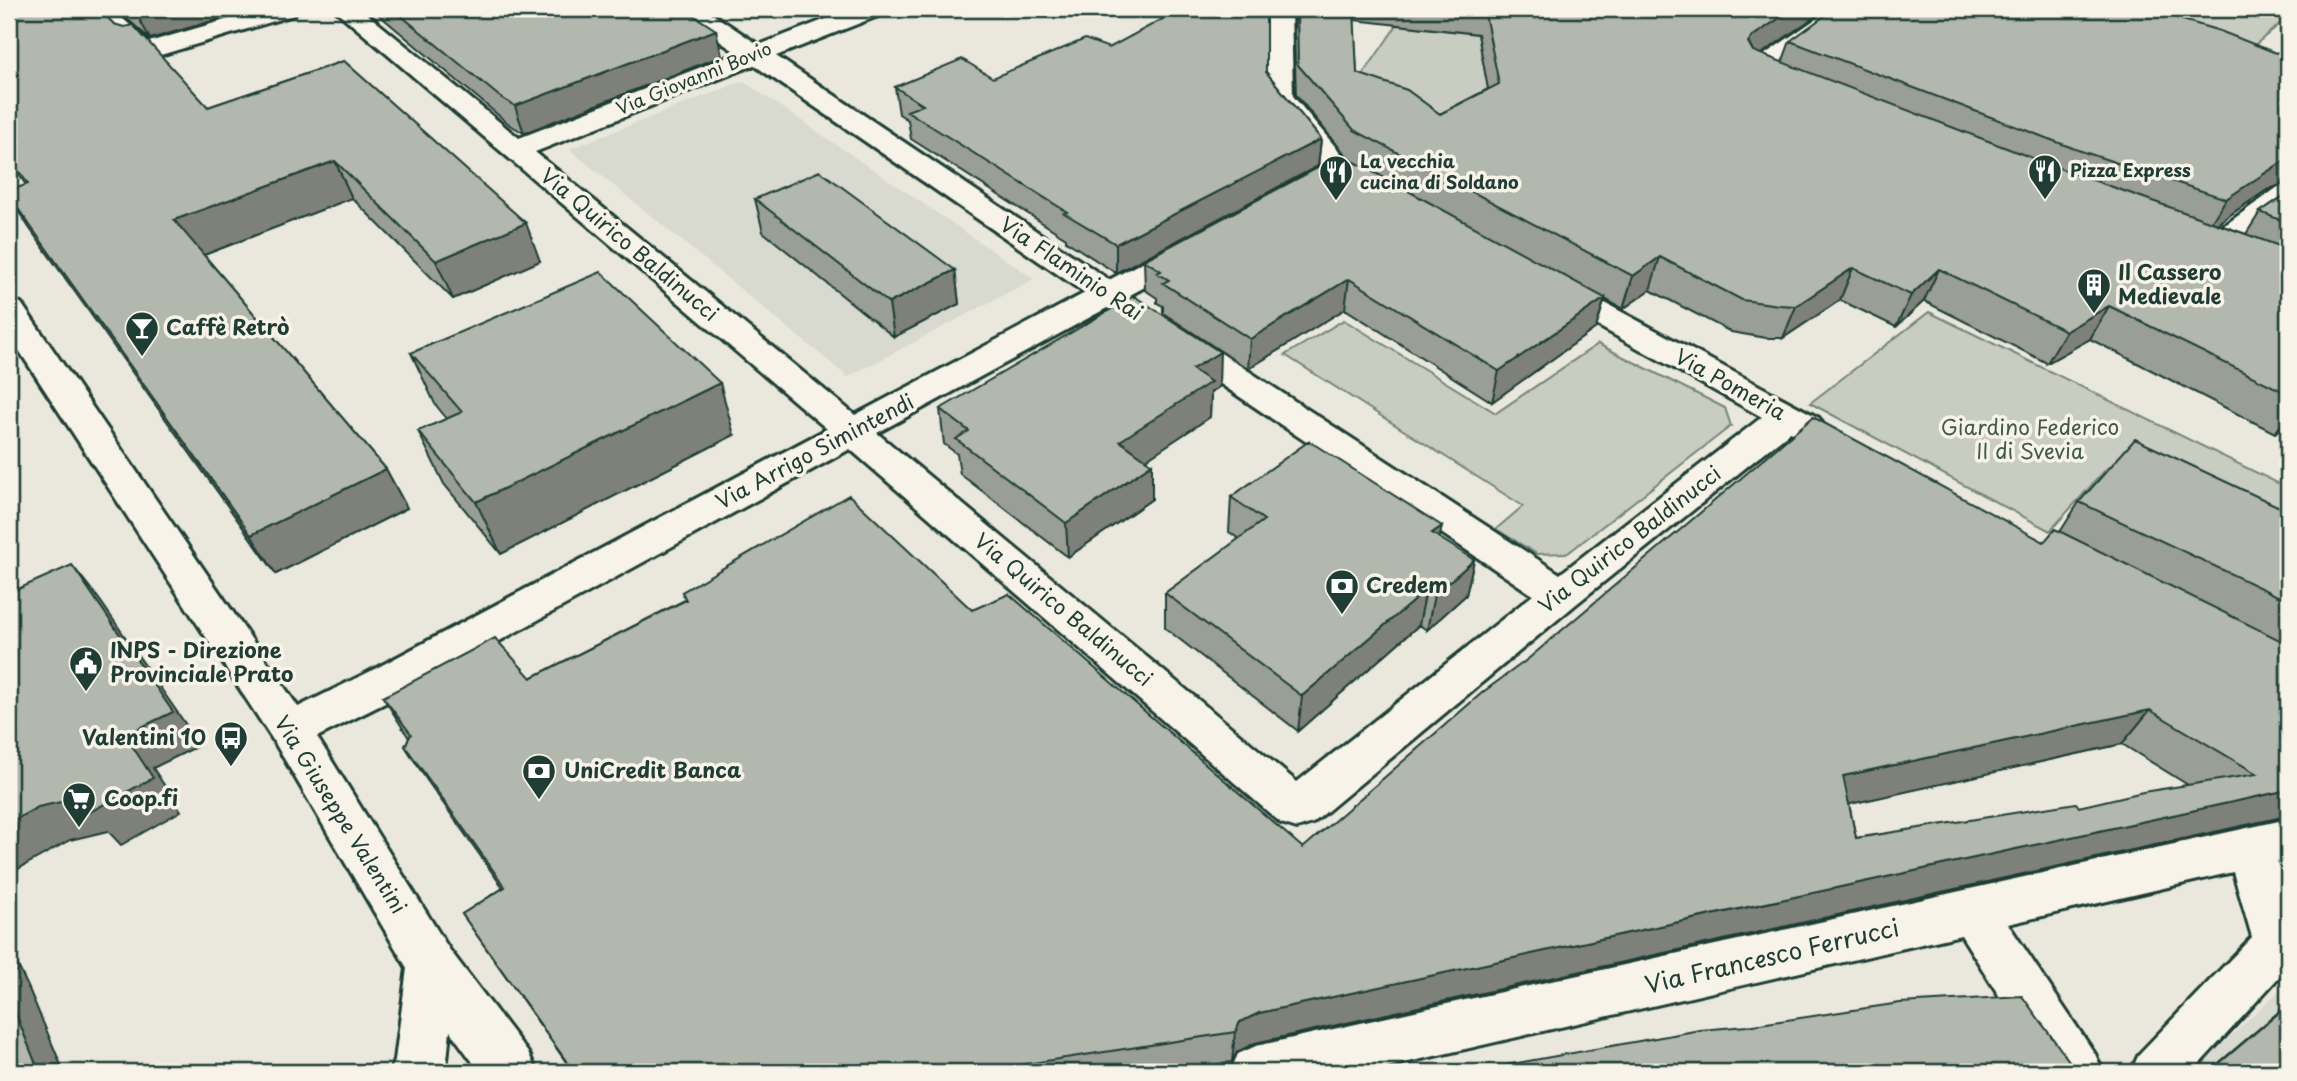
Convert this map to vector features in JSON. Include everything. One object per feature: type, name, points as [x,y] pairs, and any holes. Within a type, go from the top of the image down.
[{"type":"street","points":[[98,9],[144,52],[286,9]]},
{"type":"street","name":"Via Quirico Baldinucci","points":[[346,9],[853,432],[1297,809],[1561,594],[1787,416]]},
{"type":"street","name":"Via Flaminio Rai","points":[[689,9],[1108,295],[1561,594]]},
{"type":"street","name":"Via Giovanni Bovio","points":[[514,150],[874,9]]},
{"type":"street","points":[[1279,9],[1280,97],[1327,175],[1404,206]]},
{"type":"street","points":[[1791,87],[1754,74],[1846,9]]},
{"type":"street","points":[[2242,259],[2195,240],[2239,229],[2288,193]]},
{"type":"street","name":"Via Arrigo Simintendi","points":[[290,731],[384,684],[1217,235]]},
{"type":"street","name":"Via Pomeria","points":[[1524,272],[1835,442]]},
{"type":"street","name":"Via Giuseppe Valentini","points":[[9,310],[20,350],[290,731],[432,965],[511,1072]]},
{"type":"street","points":[[2157,1072],[2278,944],[2269,843]]},
{"type":"street","name":"Via Francesco Ferrucci","points":[[1256,1072],[2269,843]]},
{"type":"street","points":[[1973,912],[2077,1072]]},
{"type":"street","points":[[416,1072],[421,1060],[432,965]]},
{"type":"shaded area","points":[[743,81],[1034,279],[848,377],[569,149]]},
{"type":"shaded area","points":[[2288,982],[2288,1072],[2193,1072]]},
{"type":"green space","points":[[2146,9],[2288,9],[2288,17],[2231,65],[2121,27]]},
{"type":"green space","points":[[1397,25],[1478,34],[1486,77],[1524,99],[1489,149],[1349,95]]},
{"type":"green space","name":"Giardino Federico II di Svevia","points":[[1929,312],[2288,488],[2288,528],[2116,464],[2107,468],[2050,531],[1810,403]]},
{"type":"green space","points":[[1344,320],[1496,413],[1598,344],[1725,408],[1731,426],[1568,553],[1537,554],[1496,529],[1523,506],[1285,355]]},
{"type":"building","points":[[9,9],[99,9],[114,24],[124,27],[133,25],[208,107],[344,61],[526,223],[436,261],[335,161],[174,220],[386,469],[251,535],[9,196],[9,191],[28,184],[9,157]]},
{"type":"building","points":[[393,9],[684,9],[716,30],[515,106],[500,97]]},
{"type":"building","points":[[1181,9],[1266,9],[1266,72],[1321,139],[1116,244],[907,111],[923,105],[895,87],[962,59],[993,78],[1085,39],[1109,48]]},
{"type":"building","points":[[1297,9],[1354,9],[1357,73],[1407,90],[1440,114],[1499,84],[1484,9],[1793,9],[1753,36],[1748,42],[1753,51],[2056,167],[2288,249],[2288,394],[2109,306],[2066,331],[1939,269],[1911,295],[1853,268],[1796,306],[1742,300],[1660,257],[1633,276],[1354,130],[1298,65]]},
{"type":"building","points":[[1834,9],[2146,9],[2220,31],[2276,53],[2288,48],[2288,158],[2226,199],[2078,150],[1790,41]]},
{"type":"building","points":[[1342,155],[1605,298],[1499,371],[1349,279],[1250,339],[1163,283],[1169,280],[1144,260]]},
{"type":"building","points":[[820,171],[955,270],[889,303],[755,199]]},
{"type":"building","points":[[2288,193],[2288,223],[2260,212]]},
{"type":"building","points":[[601,272],[720,383],[476,502],[418,431],[462,412],[411,353]]},
{"type":"building","points":[[1134,296],[1220,352],[1192,369],[1211,382],[1120,441],[1152,464],[1066,523],[956,439],[969,431],[940,409]]},
{"type":"building","points":[[1813,417],[2044,542],[2055,529],[2288,644],[2288,790],[1259,1013],[1240,1022],[1235,1032],[973,1072],[574,1072],[462,914],[505,887],[405,746],[411,734],[383,697],[495,638],[531,678],[686,600],[682,592],[849,495],[972,610],[1009,594],[1303,848],[1483,692],[1528,659]],"holes":[[[2150,710],[2257,774],[2143,792],[2079,807],[2076,803],[1856,838],[1843,776]]]},
{"type":"building","points":[[2135,439],[2288,511],[2288,601],[2079,502]]},
{"type":"building","points":[[1309,441],[1442,526],[1432,533],[1474,560],[1434,595],[1426,590],[1302,696],[1165,593],[1264,520],[1231,497]]},
{"type":"building","name":"INPS - Direzione Provinciale Prato","points":[[72,565],[173,712],[125,735],[153,778],[90,812],[79,798],[38,807],[9,823],[9,593]]},
{"type":"building","points":[[2022,996],[2077,1072],[1468,1072],[1700,1030],[1747,1026],[1900,1003]]},
{"type":"building","points":[[9,997],[39,1072],[9,1072]]},
{"type":"building","points":[[2288,1005],[2288,1072],[2209,1072]]},
{"type":"place","name":"Pizza Express","points":[[2045,201]]},
{"type":"place","name":"La vecchia cucina di Soldano","points":[[1336,202]]},
{"type":"place","name":"Il Cassero Medievale","points":[[2094,315]]},
{"type":"place","name":"Caffè Retrò","points":[[142,358]]},
{"type":"place","name":"Credem","points":[[1342,616]]},
{"type":"place","name":"INPS - Direzione Provinciale Prato","points":[[86,693]]},
{"type":"place","name":"Valentini 10","points":[[231,768]]},
{"type":"place","name":"UniCredit Banca","points":[[539,801]]},
{"type":"place","name":"Coop.fi","points":[[79,829]]}]
